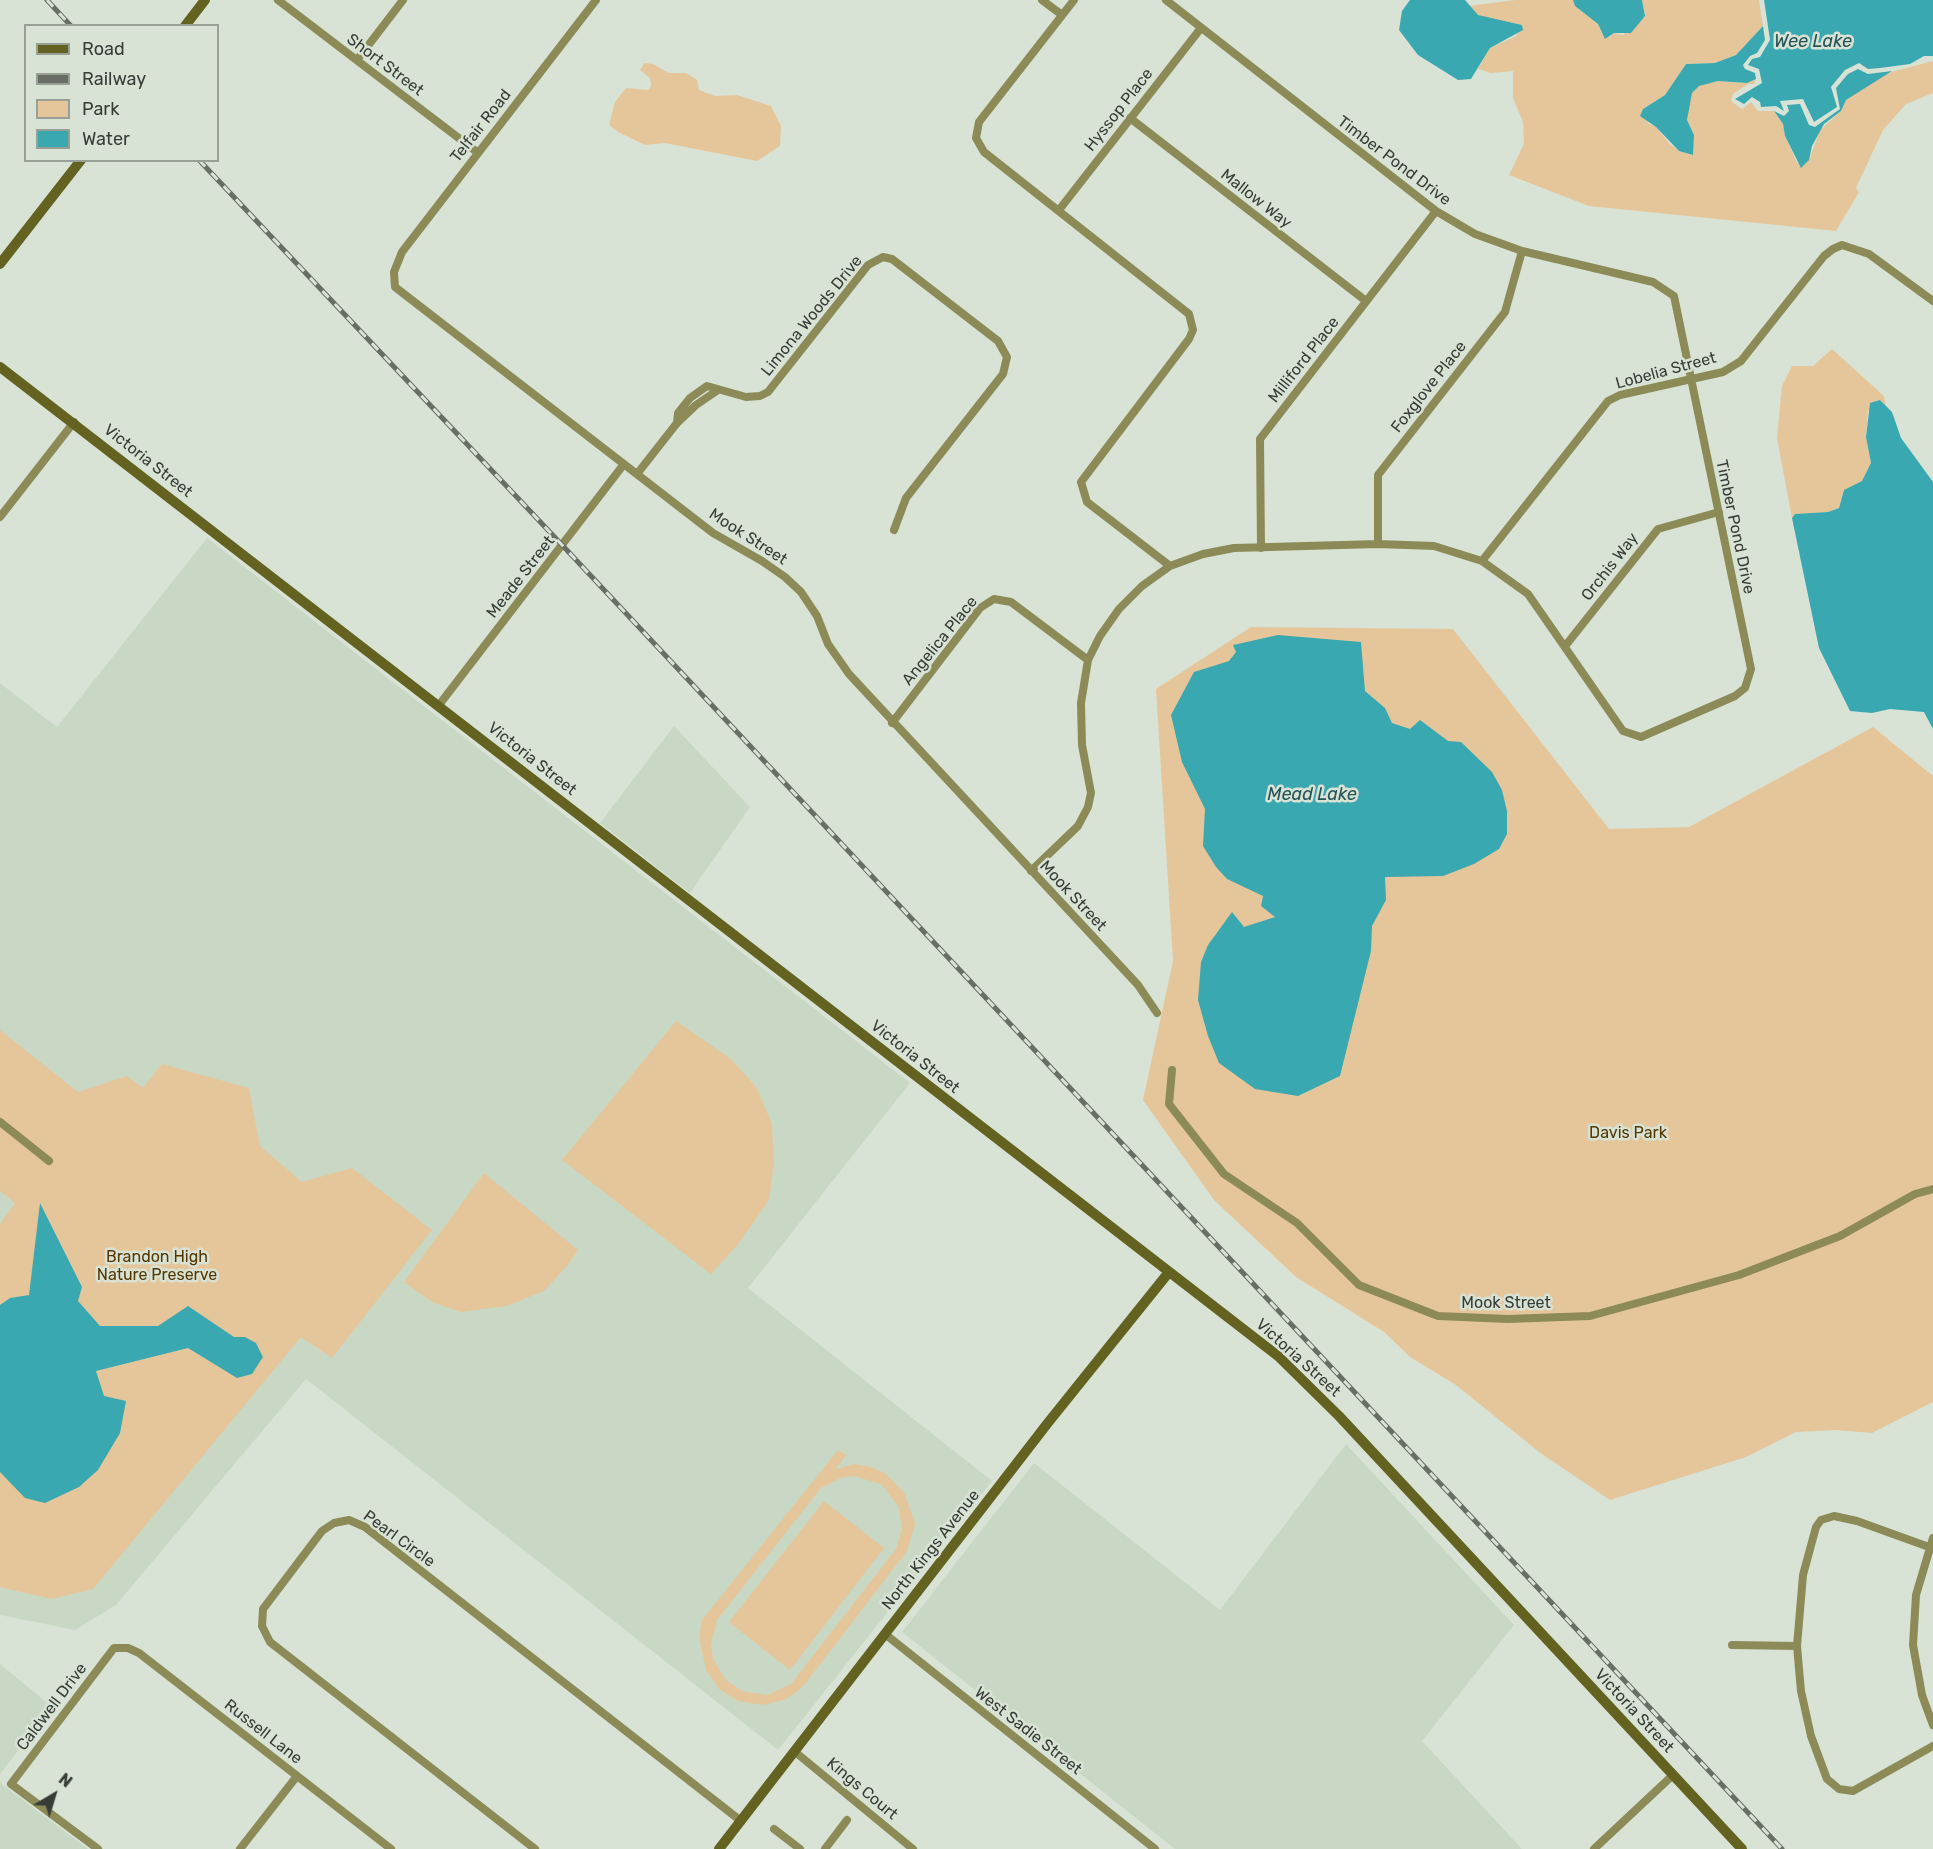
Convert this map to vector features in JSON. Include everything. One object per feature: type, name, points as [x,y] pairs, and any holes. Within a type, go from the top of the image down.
[{"type":"street","points":[[187,24],[205,0]]},
{"type":"street","name":"Short Street","points":[[278,0],[477,152]]},
{"type":"street","points":[[357,60],[403,0]]},
{"type":"street","name":"Telfair Road","points":[[394,272],[402,252],[596,0]]},
{"type":"street","points":[[1042,0],[1062,15]]},
{"type":"street","points":[[1074,0],[979,122],[976,138],[984,152],[1184,307],[1193,322],[1189,339],[1082,482],[1087,502],[1170,566]]},
{"type":"street","name":"Timber Pond Drive","points":[[1088,660],[1119,609],[1142,586],[1170,566],[1203,554],[1234,548],[1378,544],[1434,546],[1482,561],[1528,594],[1566,645],[1623,731],[1641,737],[1735,696],[1745,688],[1750,669],[1690,379],[1677,305],[1669,290],[1653,282],[1522,251],[1475,234],[1436,211],[1166,0]]},
{"type":"street","name":"Hyssop Place","points":[[1059,210],[1201,28]]},
{"type":"street","name":"Mallow Way","points":[[1130,118],[1366,301]]},
{"type":"street","points":[[0,264],[79,162]]},
{"type":"street","name":"Milliford Place","points":[[1261,548],[1260,439],[1436,211]]},
{"type":"street","name":"Lobelia Street","points":[[1482,561],[1608,401],[1620,394],[1723,372],[1741,361],[1824,256],[1842,245],[1869,254],[1933,302]]},
{"type":"street","name":"Foxglove Place","points":[[1378,544],[1378,475],[1505,312],[1522,251]]},
{"type":"street","name":"Limona Woods Drive","points":[[690,398],[707,386],[753,397],[768,392],[868,265],[883,257],[899,263],[998,340],[1007,357],[1003,374],[906,498],[894,530]]},
{"type":"street","name":"Mook Street","points":[[394,272],[395,287],[713,533],[762,561],[801,592],[817,616],[837,659],[892,723],[1138,986],[1157,1013]]},
{"type":"street","name":"Victoria Street","points":[[0,367],[1263,1344],[1302,1377],[1742,1849]]},
{"type":"street","points":[[637,474],[677,423],[696,405],[718,390]]},
{"type":"street","points":[[677,423],[678,413],[690,398],[696,405]]},
{"type":"street","points":[[0,517],[74,422]]},
{"type":"street","name":"Meade Street","points":[[439,705],[624,464]]},
{"type":"street","name":"Orchis Way","points":[[1566,645],[1658,528],[1719,512]]},
{"type":"street","name":"Angelica Place","points":[[892,723],[980,608],[994,599],[1011,602],[1088,660]]},
{"type":"street","points":[[1031,871],[1078,825],[1088,807],[1091,793],[1080,723],[1083,682],[1088,660]]},
{"type":"street","name":"Mook Street","points":[[1172,1070],[1169,1104],[1224,1174],[1297,1223],[1359,1285],[1438,1316],[1508,1319],[1590,1316],[1739,1275],[1840,1236],[1915,1194],[1933,1189]]},
{"type":"street","points":[[0,1122],[49,1161]]},
{"type":"street","name":"North Kings Avenue","points":[[719,1849],[1169,1272]]},
{"type":"street","points":[[1929,1547],[1857,1521],[1834,1516],[1821,1520],[1816,1527],[1803,1575],[1797,1646],[1801,1691],[1810,1736],[1827,1779],[1839,1789],[1853,1791],[1933,1746]]},
{"type":"street","name":"Pearl Circle","points":[[535,1849],[270,1642],[262,1626],[263,1609],[322,1531],[334,1523],[349,1520],[365,1527],[741,1821]]},
{"type":"street","points":[[1933,1538],[1916,1595],[1913,1646],[1922,1695],[1933,1725]]},
{"type":"street","name":"West Sadie Street","points":[[885,1634],[1155,1849]]},
{"type":"street","points":[[1732,1645],[1797,1646]]},
{"type":"street","name":"Russell Lane","points":[[114,1648],[128,1648],[139,1653],[390,1849]]},
{"type":"street","name":"Caldwell Drive","points":[[98,1849],[11,1784],[114,1648]]},
{"type":"street","name":"Kings Court","points":[[794,1750],[913,1849]]},
{"type":"street","points":[[1594,1849],[1673,1775]]},
{"type":"street","points":[[240,1849],[297,1776]]},
{"type":"street","points":[[825,1849],[847,1820]]},
{"type":"street","points":[[774,1829],[800,1849]]},
{"type":"shaded area","points":[[207,538],[910,1083],[748,1288],[992,1481],[778,1750],[306,1379],[116,1605],[75,1630],[0,1615],[0,683],[57,727]]},
{"type":"shaded area","points":[[674,726],[750,807],[690,893],[600,823]]},
{"type":"shaded area","points":[[1346,1444],[1514,1625],[1422,1741],[1522,1849],[1175,1849],[902,1632],[1034,1463],[1220,1610]]},
{"type":"shaded area","points":[[0,1664],[52,1707],[0,1774]]},
{"type":"shaded area","points":[[0,1781],[3,1785],[88,1849],[0,1849]]},
{"type":"green space","points":[[1515,0],[1573,0],[1575,6],[1598,24],[1601,32],[1610,37],[1613,33],[1623,35],[1645,16],[1642,0],[1759,0],[1763,26],[1736,55],[1715,63],[1686,64],[1665,95],[1643,109],[1648,123],[1656,127],[1669,143],[1679,151],[1692,155],[1694,135],[1687,120],[1689,104],[1692,93],[1699,86],[1708,83],[1718,81],[1747,83],[1756,79],[1754,84],[1748,84],[1733,94],[1731,101],[1742,109],[1751,102],[1758,111],[1774,111],[1783,124],[1785,136],[1797,163],[1809,160],[1820,130],[1841,111],[1846,100],[1878,78],[1891,72],[1933,61],[1933,93],[1906,104],[1883,130],[1856,188],[1859,192],[1836,231],[1589,206],[1509,175],[1524,144],[1523,122],[1513,98],[1513,71],[1491,73],[1478,69],[1490,48],[1516,36],[1522,25],[1493,21],[1478,15],[1468,6]]},
{"type":"green space","points":[[644,63],[653,64],[669,73],[686,73],[697,80],[699,90],[715,96],[737,95],[771,106],[781,126],[780,146],[757,161],[665,143],[645,145],[618,132],[609,125],[615,102],[626,88],[648,90],[651,86],[650,78],[640,70]]},
{"type":"green space","points":[[1832,349],[1884,396],[1886,406],[1880,400],[1868,411],[1866,437],[1871,463],[1862,482],[1844,490],[1839,508],[1828,512],[1795,514],[1792,518],[1777,438],[1782,386],[1792,366],[1813,366]]},
{"type":"green space","name":"Davis Park","points":[[1251,627],[1453,629],[1609,829],[1689,827],[1873,727],[1933,776],[1933,1402],[1872,1433],[1836,1430],[1796,1432],[1746,1457],[1610,1500],[1539,1452],[1456,1385],[1410,1357],[1384,1332],[1296,1277],[1214,1200],[1143,1100],[1173,961],[1156,689]]},
{"type":"green space","points":[[676,1021],[731,1059],[756,1087],[772,1124],[774,1164],[769,1200],[739,1243],[711,1274],[562,1160]]},
{"type":"green space","name":"Brandon High Nature Preserve","points":[[0,1030],[78,1092],[127,1076],[143,1088],[162,1064],[249,1088],[260,1146],[302,1182],[352,1168],[432,1230],[332,1358],[301,1337],[93,1589],[52,1599],[0,1587],[0,1224],[15,1203],[0,1191]]},
{"type":"green space","points":[[484,1173],[578,1250],[544,1291],[507,1306],[461,1312],[432,1302],[404,1282]]},
{"type":"green space","points":[[838,1450],[846,1455],[836,1469],[855,1464],[871,1467],[885,1473],[905,1494],[915,1524],[907,1551],[805,1684],[794,1694],[784,1700],[763,1705],[738,1701],[719,1689],[706,1670],[699,1637],[702,1620]],"holes":[[[854,1476],[881,1484],[899,1507],[902,1529],[896,1549],[791,1684],[767,1695],[742,1691],[726,1680],[713,1659],[711,1645],[717,1620],[821,1488],[841,1478]]]},
{"type":"green space","points":[[824,1501],[884,1548],[790,1670],[729,1622]]},
{"type":"water","points":[[1410,0],[1465,0],[1478,15],[1522,25],[1523,30],[1490,48],[1471,79],[1458,80],[1418,55],[1399,30],[1402,11]]},
{"type":"water","points":[[1573,0],[1642,0],[1645,16],[1631,33],[1614,33],[1605,39],[1598,24],[1575,6]]},
{"type":"water","name":"Wee Lake","points":[[1764,0],[1933,0],[1933,56],[1924,56],[1910,64],[1880,68],[1868,69],[1859,63],[1845,70],[1831,87],[1837,107],[1814,122],[1803,99],[1780,101],[1784,111],[1776,106],[1761,107],[1760,102],[1752,97],[1744,104],[1735,99],[1762,83],[1759,69],[1748,65],[1752,59],[1760,57],[1770,40]]},
{"type":"water","points":[[1763,26],[1765,40],[1757,53],[1750,56],[1743,65],[1745,69],[1755,73],[1756,79],[1747,83],[1718,81],[1699,86],[1692,93],[1687,120],[1694,135],[1693,155],[1679,151],[1656,127],[1640,116],[1643,109],[1665,95],[1686,64],[1715,63],[1736,55]]},
{"type":"water","points":[[1858,69],[1868,74],[1892,71],[1846,100],[1841,111],[1824,124],[1812,146],[1809,160],[1801,168],[1785,136],[1783,124],[1774,111],[1784,116],[1789,111],[1787,105],[1800,104],[1809,125],[1815,127],[1840,109],[1836,88],[1848,74]]},
{"type":"water","points":[[1880,400],[1892,412],[1901,438],[1933,482],[1933,729],[1924,712],[1890,709],[1872,713],[1850,711],[1819,648],[1792,518],[1795,514],[1828,512],[1839,508],[1844,490],[1862,481],[1871,463],[1866,437],[1870,403]]},
{"type":"water","name":"Mead Lake","points":[[1278,635],[1361,642],[1365,691],[1385,708],[1392,723],[1410,729],[1420,720],[1448,741],[1461,742],[1492,772],[1502,790],[1507,811],[1507,834],[1499,849],[1474,864],[1443,876],[1385,877],[1386,900],[1372,926],[1371,951],[1340,1076],[1298,1096],[1255,1089],[1219,1063],[1208,1036],[1198,1000],[1201,962],[1208,945],[1232,912],[1244,927],[1275,917],[1261,906],[1263,896],[1227,879],[1216,867],[1203,846],[1205,809],[1182,762],[1171,715],[1194,672],[1229,661],[1236,652],[1233,645]]},
{"type":"water","points":[[40,1203],[82,1287],[78,1301],[100,1326],[158,1326],[188,1306],[234,1337],[245,1337],[256,1343],[263,1357],[252,1374],[237,1378],[188,1348],[96,1371],[104,1396],[126,1401],[120,1433],[98,1470],[79,1487],[45,1503],[25,1498],[0,1472],[0,1305],[10,1298],[29,1295]]},
{"type":"railway","points":[[47,0],[69,24]]},
{"type":"railway","points":[[201,162],[1782,1849]]}]
